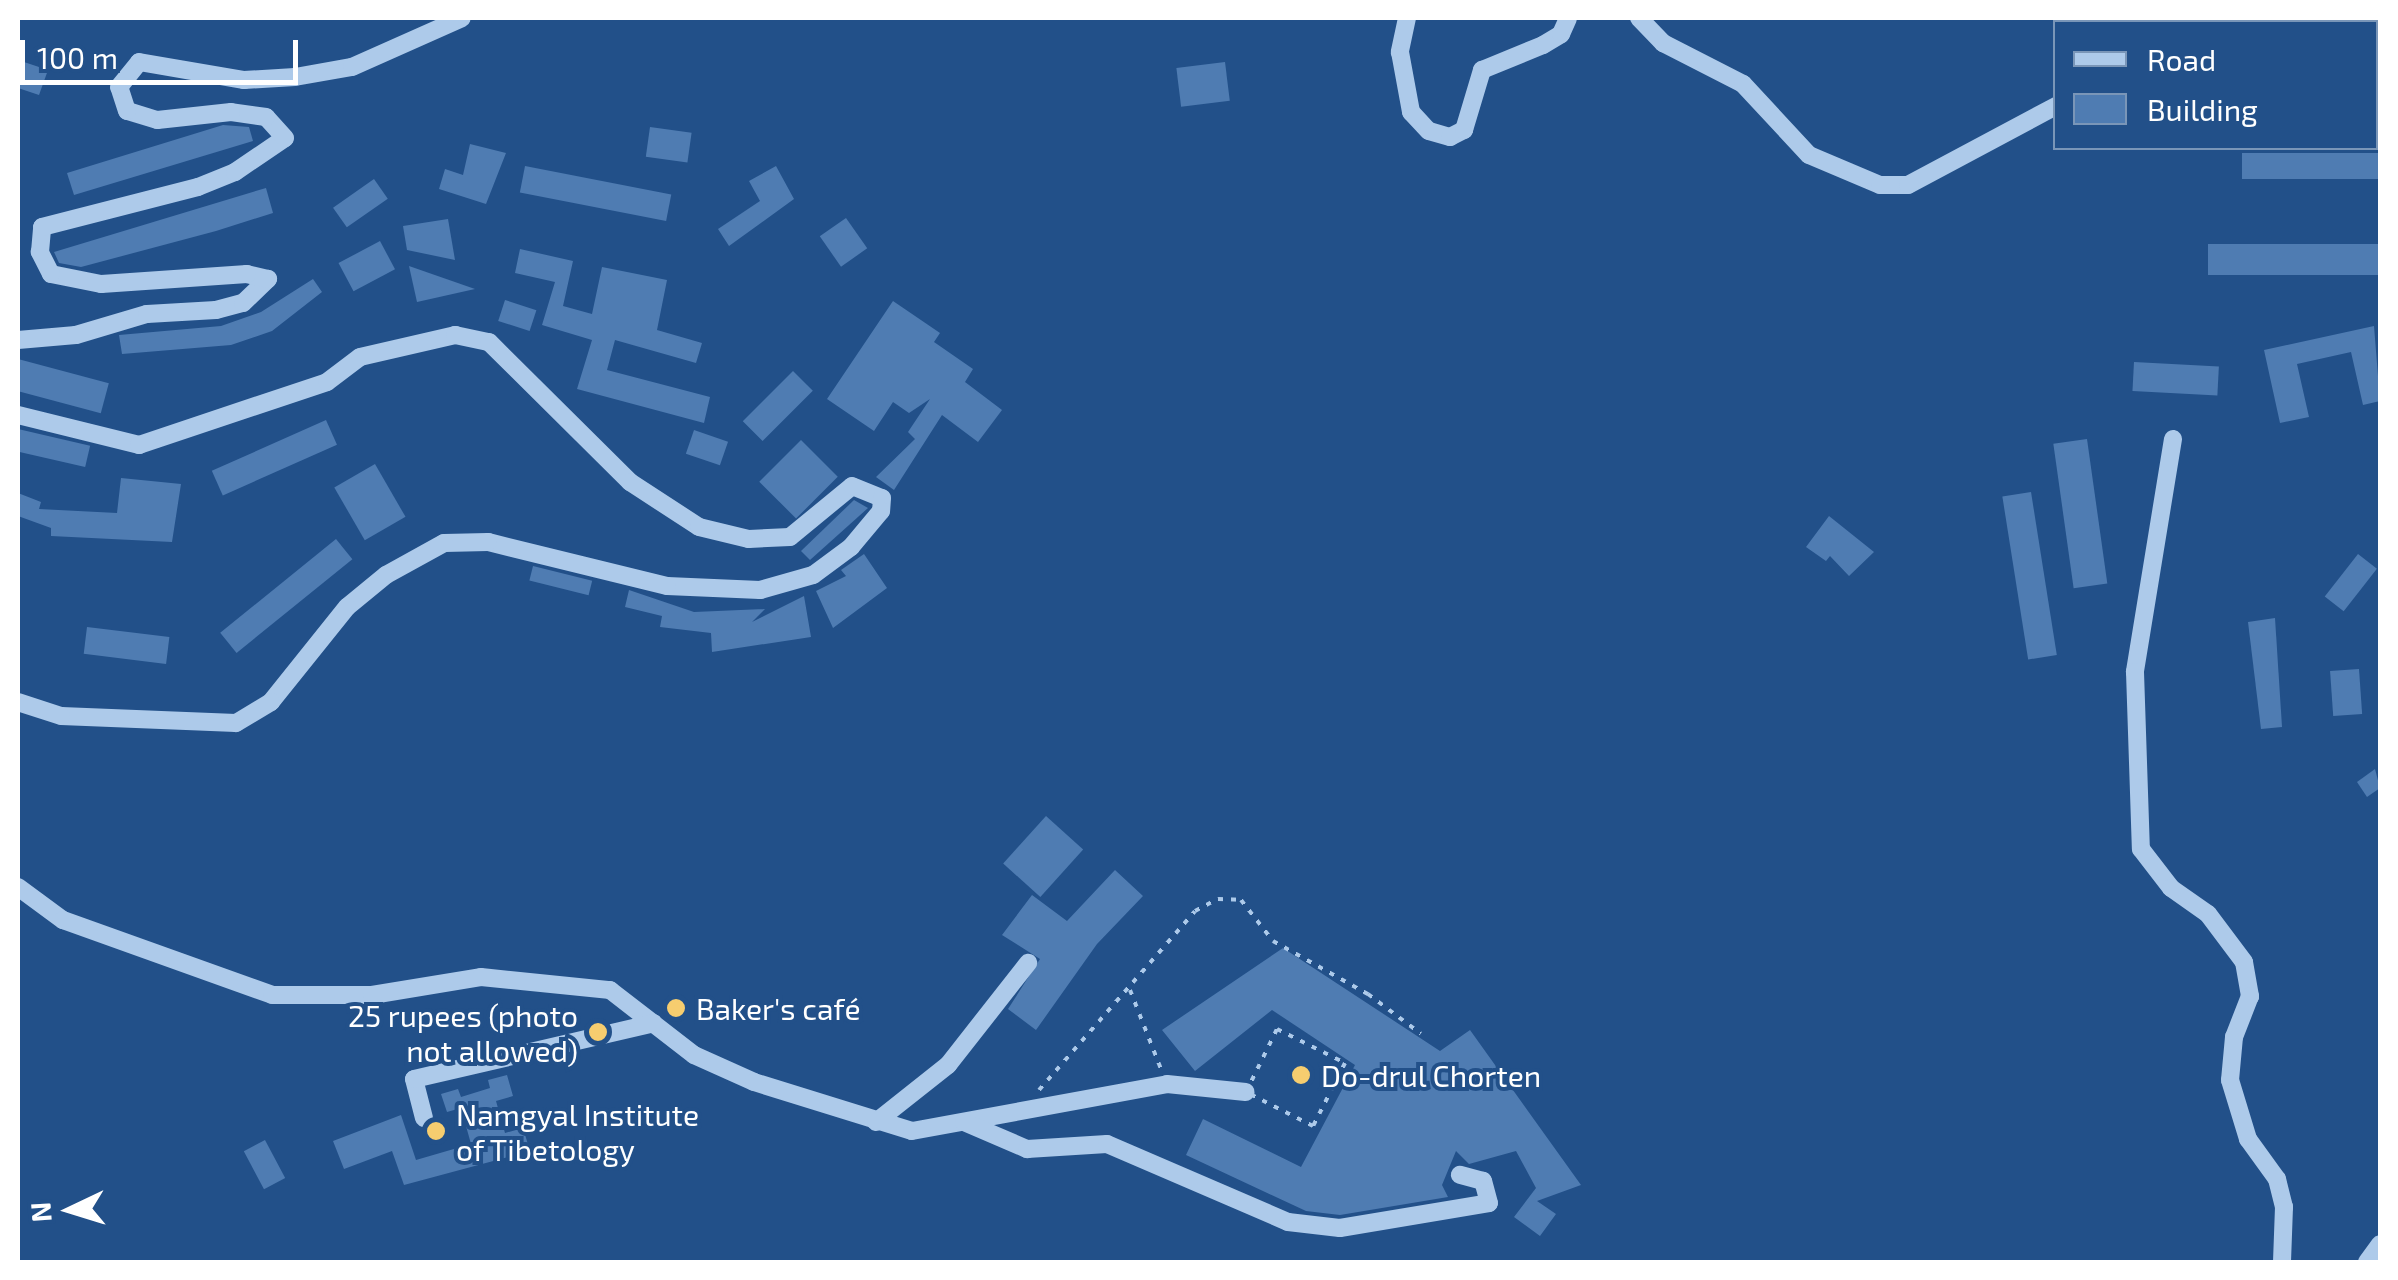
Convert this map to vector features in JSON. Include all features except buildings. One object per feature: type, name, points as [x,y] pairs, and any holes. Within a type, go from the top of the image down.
[{"type":"street","points":[[18,340],[76,335],[147,314],[216,310],[242,303],[268,280],[247,274],[101,284],[51,274],[40,252],[42,227],[198,186],[235,172],[285,138],[266,117],[231,112],[157,120],[126,111],[119,87],[139,62],[244,80],[295,77],[352,67],[462,18]]},
{"type":"street","points":[[1407,18],[1400,52],[1410,112],[1430,131],[1450,137],[1464,130],[1482,70],[1543,45],[1561,34],[1568,18]]},
{"type":"street","points":[[1639,18],[1663,43],[1743,84],[1809,155],[1880,186],[1908,185],[2053,108]]},
{"type":"street","points":[[18,415],[140,444],[327,382],[360,357],[454,335],[489,342],[630,482],[699,527],[749,539],[790,537],[852,486],[882,498],[881,512],[851,546],[813,576],[760,590],[667,586],[488,542],[444,543],[386,575],[348,608],[270,702],[236,723],[61,716],[18,702]]},
{"type":"street","points":[[2174,439],[2134,672],[2142,849],[2171,888],[2208,914],[2244,962],[2250,996],[2234,1036],[2230,1080],[2248,1139],[2277,1179],[2284,1207],[2282,1262]]},
{"type":"street","points":[[18,888],[64,920],[272,996],[372,995],[481,977],[610,990],[694,1055],[754,1082],[912,1131],[1167,1084],[1246,1092]]},
{"type":"street","points":[[876,1122],[948,1065],[1028,963]]},
{"type":"street","points":[[424,1118],[414,1079],[654,1022]]},
{"type":"street","points":[[964,1122],[1027,1149],[1108,1144],[1288,1222],[1340,1228],[1489,1203],[1483,1181],[1460,1176]]},
{"type":"street","points":[[2368,1262],[2380,1244]]},
{"type":"path","points":[[1018,1112],[1130,990],[1195,911],[1218,899],[1240,900],[1273,941],[1368,994],[1421,1034]]},
{"type":"path","points":[[1130,990],[1167,1084]]},
{"type":"path","points":[[1277,1029],[1344,1064],[1314,1126],[1246,1092],[1277,1029]]},
{"type":"place","name":"Baker's café","points":[[676,1008]]},
{"type":"place","name":"25 rupees (photo not allowed)","points":[[598,1032]]},
{"type":"place","name":"Do-drul Chorten","points":[[1301,1075]]},
{"type":"place","name":"Namgyal Institute of Tibetology","points":[[436,1131]]}]
